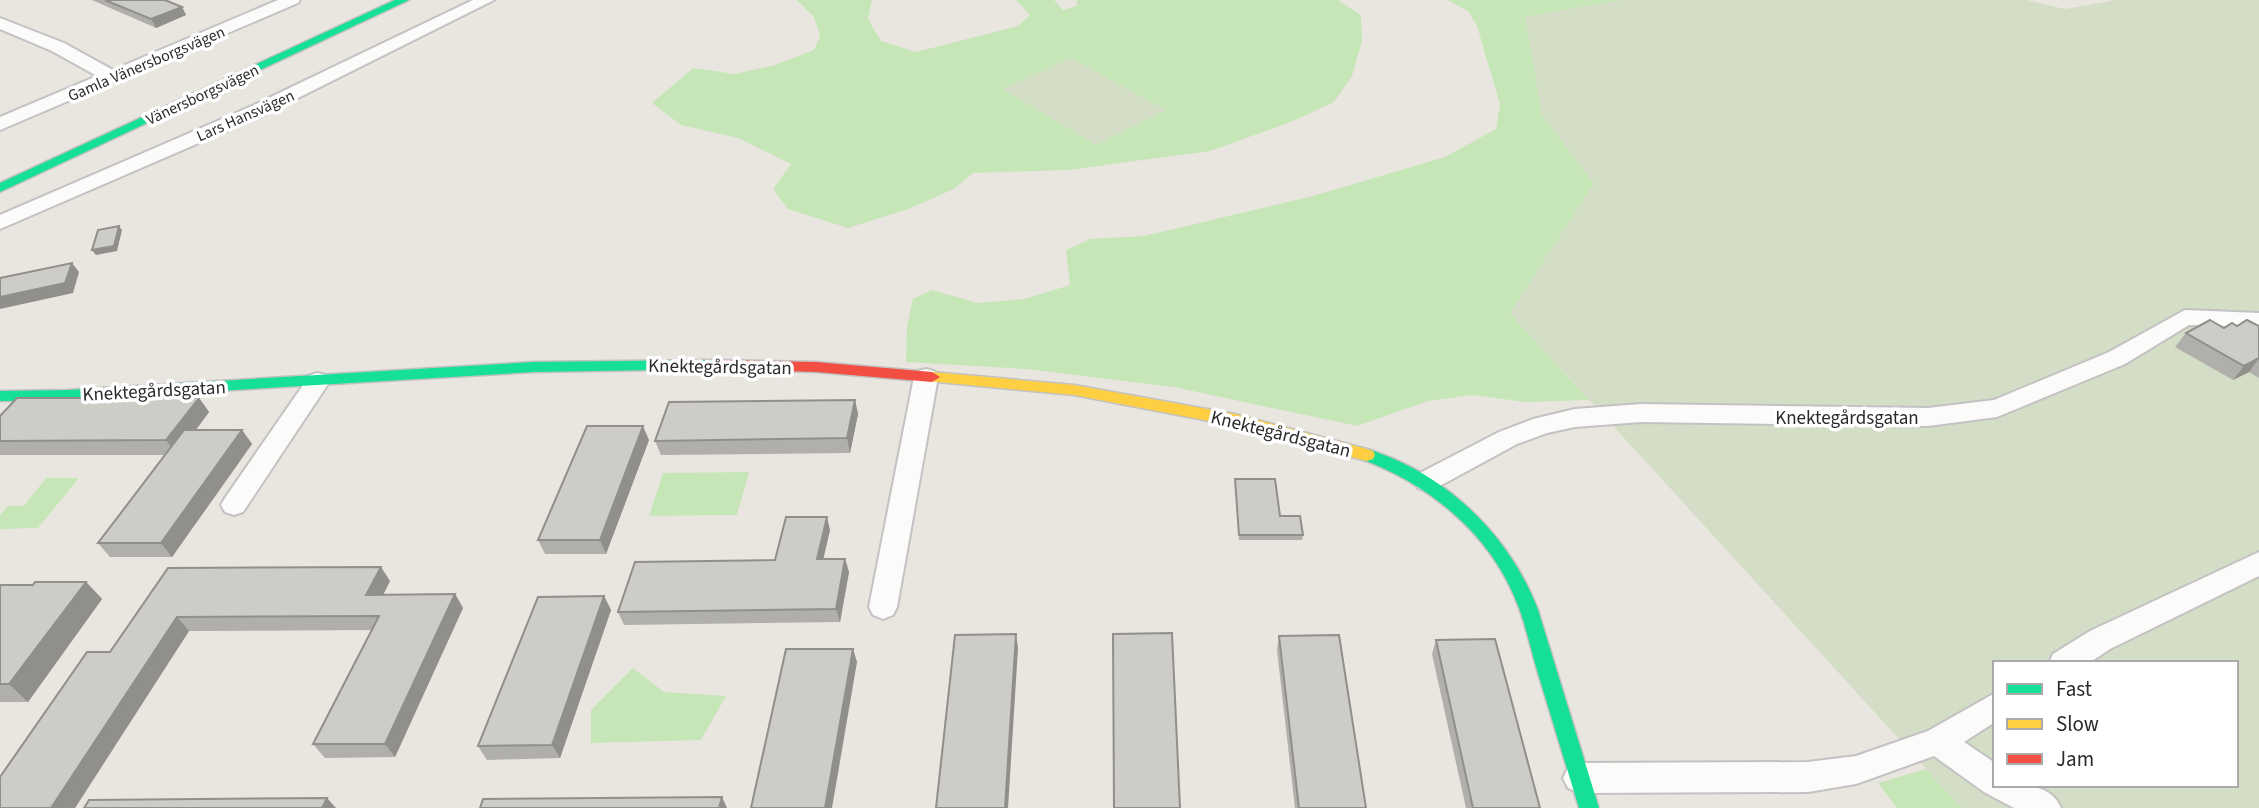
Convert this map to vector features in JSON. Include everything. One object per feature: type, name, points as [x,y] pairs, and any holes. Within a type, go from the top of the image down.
[{"type":"street","name":"Gamla Vänersborgsvägen","points":[[0,124],[292,0]]},
{"type":"street","name":"Vänersborgsvägen","points":[[0,176],[384,0]]},
{"type":"street","name":"Vänersborgsvägen","points":[[0,188],[404,0]]},
{"type":"street","name":"Lars Hansvägen","points":[[0,223],[259,110],[486,0]]},
{"type":"street","points":[[0,23],[58,47],[93,68],[113,76]]},
{"type":"street","name":"Knektegårdsgatan","points":[[1427,481],[1508,438],[1542,425],[1575,418],[1641,413],[1927,417],[1973,413],[2022,398],[2118,358],[2185,317],[2259,320]]},
{"type":"street","name":"Knektegårdsgatan","points":[[0,396],[68,395],[533,367],[687,365],[817,368],[1074,390],[1235,420],[1333,444],[1382,459],[1427,481],[1460,509],[1488,541],[1516,580],[1534,627],[1588,808]]},
{"type":"street","points":[[883,607],[926,377]]},
{"type":"street","points":[[234,505],[318,381]]},
{"type":"street","points":[[2067,661],[2100,640],[2259,563]]},
{"type":"street","points":[[1579,778],[1808,777],[1869,766],[1938,741],[1993,707]]},
{"type":"street","points":[[1938,741],[1993,781]]},
{"type":"street","points":[[2006,787],[2045,808]]},
{"type":"green space","points":[[797,0],[872,0],[868,19],[881,41],[916,52],[1018,26],[1030,15],[1016,0],[1054,0],[1063,10],[1077,6],[1077,0],[1338,0],[1361,15],[1362,41],[1352,76],[1334,102],[1291,122],[1210,151],[1068,170],[973,173],[954,189],[908,209],[848,228],[788,209],[773,189],[791,164],[738,138],[681,125],[652,103],[693,68],[735,74],[775,65],[814,50],[820,36],[814,17]]},
{"type":"green space","points":[[1447,0],[1622,0],[1526,17],[1542,114],[1594,184],[1510,313],[1589,400],[1526,402],[1472,395],[1428,401],[1357,426],[1174,387],[1026,369],[906,362],[907,325],[913,299],[932,290],[978,303],[1024,299],[1070,285],[1066,250],[1090,239],[1144,236],[1313,196],[1445,157],[1496,129],[1500,104],[1477,26],[1468,11]]},
{"type":"green space","points":[[1622,0],[2027,0],[2065,9],[2117,0],[2259,0],[2259,808],[1962,808],[1510,313],[1594,184],[1542,114],[1525,17]]},
{"type":"green space","points":[[1071,58],[1166,110],[1096,145],[1002,89]]},
{"type":"green space","points":[[749,472],[737,515],[649,516],[663,473]]},
{"type":"green space","points":[[46,478],[79,478],[38,528],[0,529],[0,515],[8,506],[24,506]]},
{"type":"green space","points":[[633,668],[664,692],[726,696],[701,740],[591,743],[591,710]]},
{"type":"green space","points":[[1926,769],[1962,808],[1897,808],[1878,783]]},
{"type":"building","points":[[105,0],[165,0],[182,7],[151,19]]},
{"type":"building","points":[[119,226],[114,246],[92,250],[98,230]]},
{"type":"building","points":[[72,263],[65,283],[0,297],[0,278]]},
{"type":"building","points":[[2210,320],[2224,328],[2232,323],[2237,326],[2247,320],[2259,326],[2259,358],[2244,366],[2186,333]]},
{"type":"building","points":[[17,398],[199,398],[166,440],[0,441],[0,416]]},
{"type":"building","points":[[855,400],[847,438],[655,441],[669,402]]},
{"type":"building","points":[[587,426],[643,426],[600,540],[538,540]]},
{"type":"building","points":[[184,430],[242,430],[161,543],[98,543]]},
{"type":"building","points":[[1235,479],[1275,479],[1280,516],[1300,516],[1303,535],[1239,535]]},
{"type":"building","points":[[786,517],[827,517],[817,559],[845,559],[836,609],[618,612],[635,562],[775,560]]},
{"type":"building","points":[[381,567],[366,595],[455,594],[385,744],[313,744],[379,616],[177,617],[51,808],[0,808],[0,777],[87,652],[110,652],[168,568]]},
{"type":"building","points":[[35,582],[86,582],[9,684],[0,684],[0,585],[33,585]]},
{"type":"building","points":[[604,596],[552,745],[478,746],[538,597]]},
{"type":"building","points":[[1172,633],[1180,808],[1114,808],[1113,634]]},
{"type":"building","points":[[1016,634],[1005,808],[936,808],[955,635]]},
{"type":"building","points":[[1339,635],[1366,808],[1299,808],[1279,636]]},
{"type":"building","points":[[1495,639],[1540,808],[1473,808],[1436,640]]},
{"type":"building","points":[[786,649],[853,649],[825,808],[751,808]]},
{"type":"building","points":[[722,797],[719,808],[480,808],[483,799]]},
{"type":"building","points":[[327,798],[322,808],[84,808],[89,800]]},
{"type":"traffic: fast","points":[[0,188],[404,0]]},
{"type":"traffic: fast","points":[[0,396],[68,395],[533,367],[713,365]]},
{"type":"traffic: fast","points":[[1367,455],[1412,474],[1453,503],[1471,520],[1502,558],[1529,610],[1589,808]]},
{"type":"traffic: slow","points":[[932,377],[1074,390],[1235,420],[1367,455]]},
{"type":"traffic: jam","points":[[713,365],[816,367],[932,377]]}]
